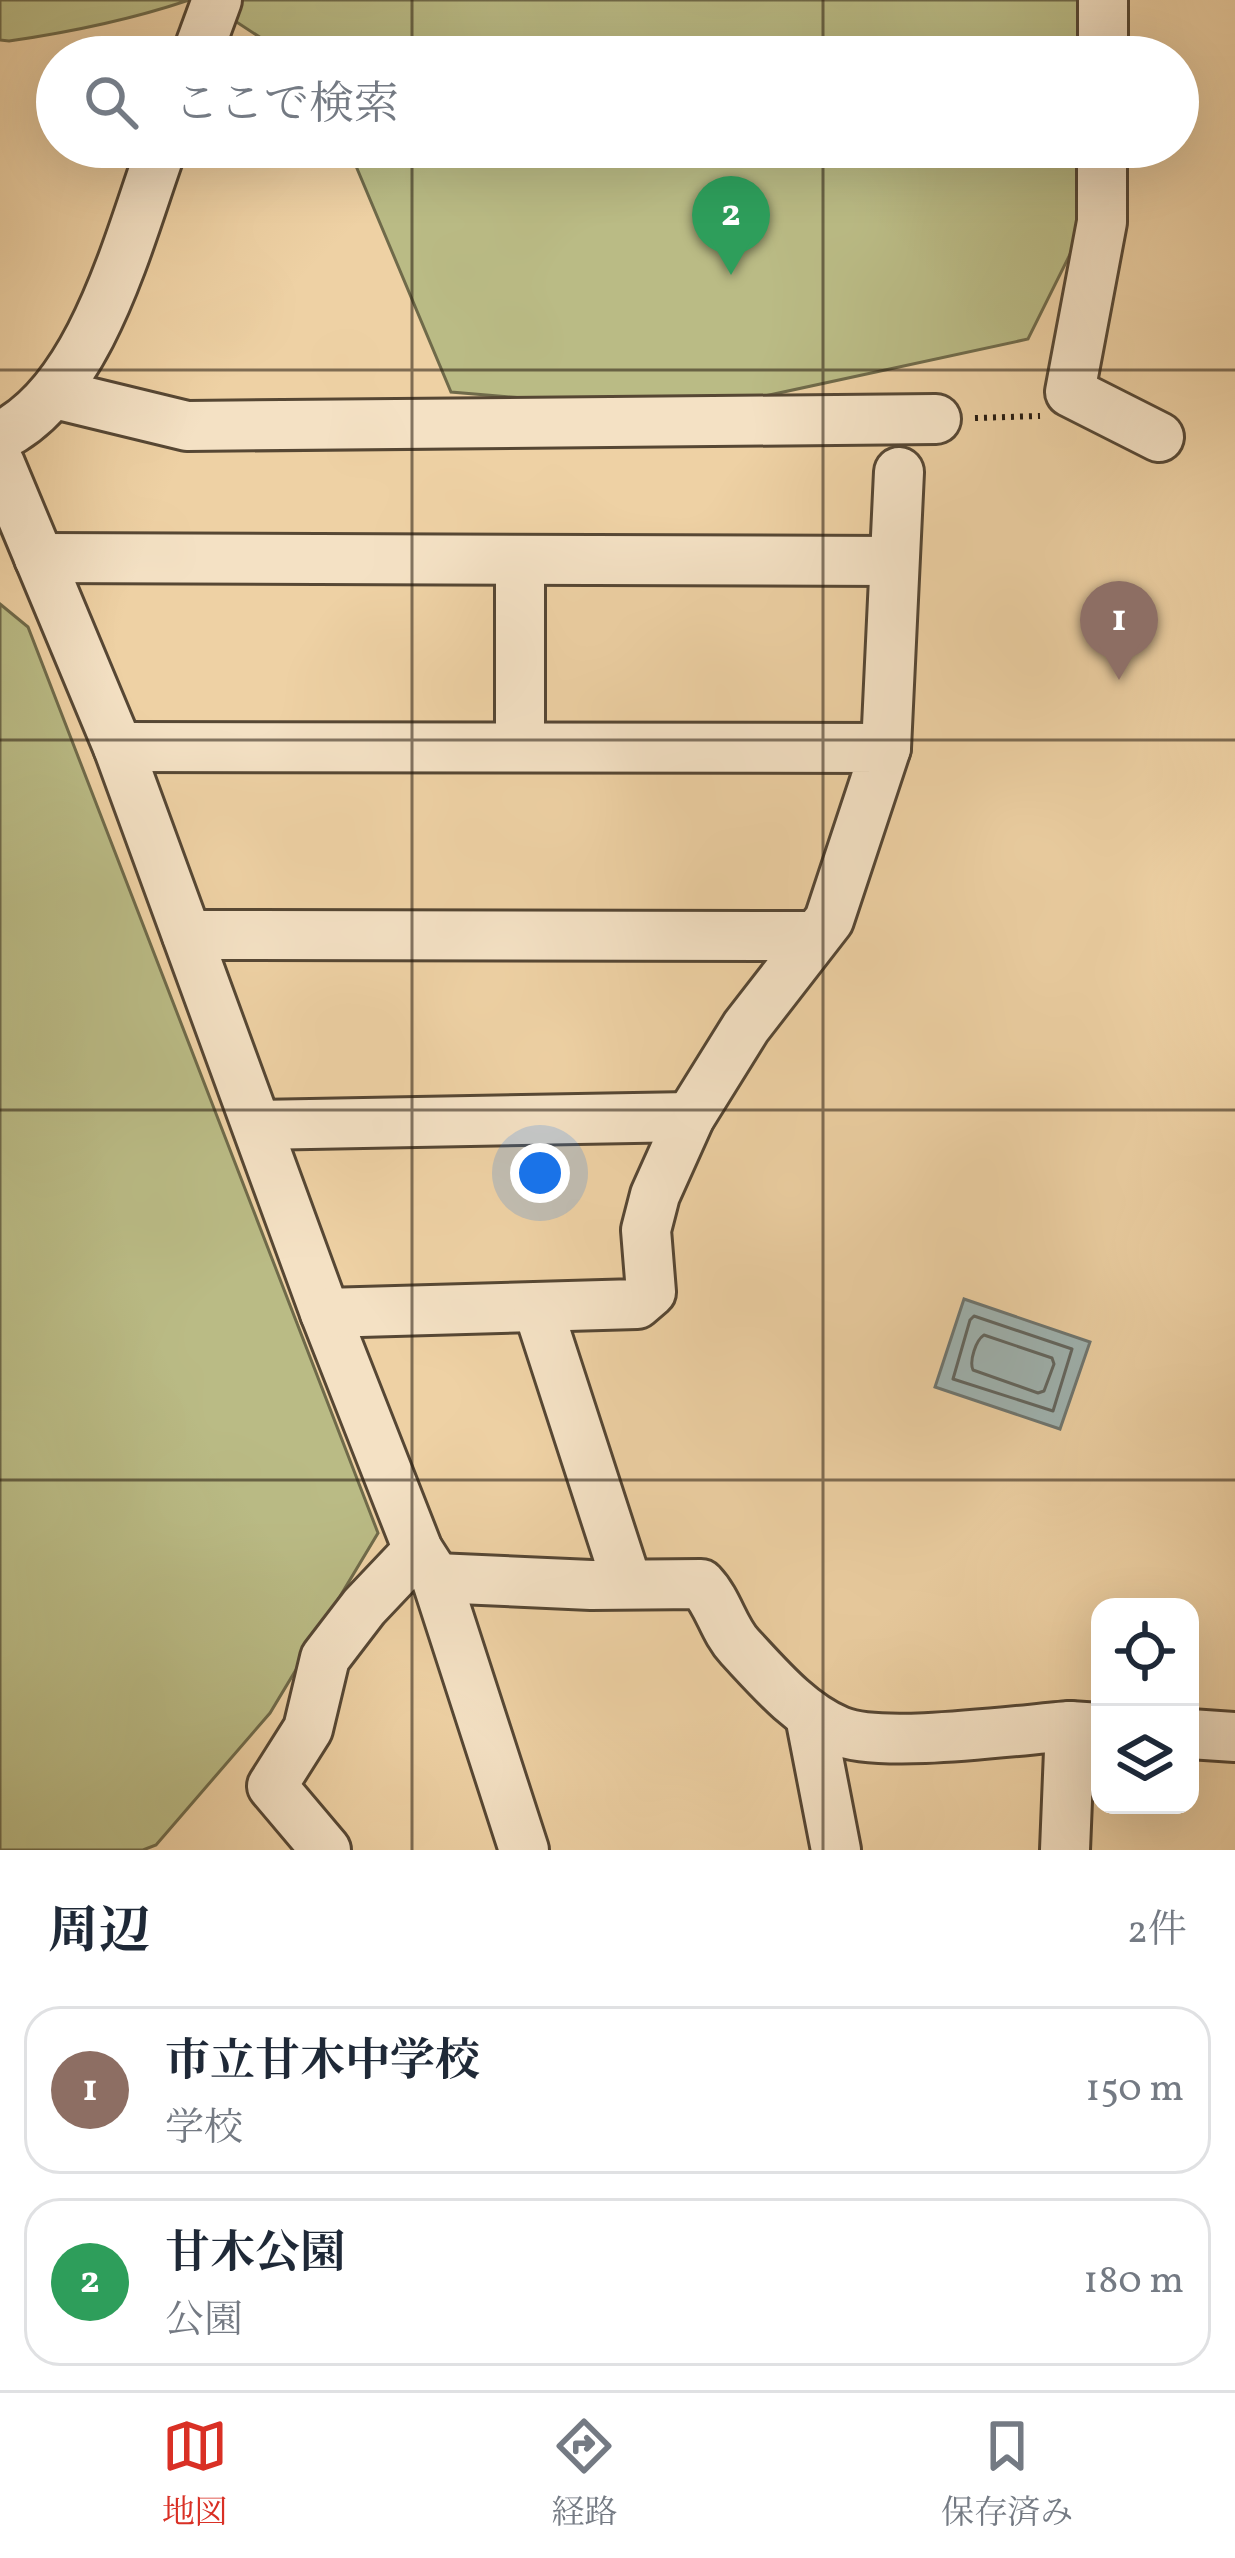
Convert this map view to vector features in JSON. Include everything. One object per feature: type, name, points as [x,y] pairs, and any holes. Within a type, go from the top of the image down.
[{"type":"street","points":[[204,36],[217,0]]},
{"type":"street","points":[[1103,0],[1103,36]]},
{"type":"street","points":[[0,436],[22,425],[55,394],[98,320],[154,168]]},
{"type":"street","points":[[1102,168],[1102,222],[1070,392],[1159,436]]},
{"type":"street","points":[[55,394],[187,426],[936,419]]},
{"type":"street","points":[[0,464],[118,747],[325,1312],[427,1564],[524,1850]]},
{"type":"street","points":[[325,1312],[637,1304],[651,1292],[646,1230],[656,1195],[690,1117],[746,1027],[829,920],[886,748],[899,472]]},
{"type":"street","points":[[39,559],[894,561]]},
{"type":"street","points":[[520,560],[520,746]]},
{"type":"street","points":[[118,747],[886,748]]},
{"type":"street","points":[[187,935],[815,936]]},
{"type":"street","points":[[257,1126],[690,1117]]},
{"type":"street","points":[[538,1309],[627,1583]]},
{"type":"street","points":[[326,1850],[272,1786],[308,1729],[325,1658],[364,1607],[427,1564],[591,1585],[701,1585],[713,1596],[735,1642],[810,1716],[842,1733],[876,1739],[1085,1727],[1065,1850]]},
{"type":"street","points":[[810,1716],[836,1850]]},
{"type":"street","points":[[1199,1735],[1235,1737]]},
{"type":"path","points":[[936,419],[1052,416]]},
{"type":"green space","points":[[0,0],[189,0],[100,25],[0,40]]},
{"type":"green space","points":[[203,0],[1088,0],[1088,36],[258,36]]},
{"type":"green space","points":[[357,168],[1092,168],[1091,212],[1028,339],[691,412],[451,392]]},
{"type":"green space","points":[[0,604],[28,627],[378,1533],[270,1713],[156,1845],[143,1850],[0,1850]]},
{"type":"water","points":[[964,1299],[1090,1342],[1060,1429],[935,1387]]},
{"type":"place","name":"甘木公園","points":[[731,275]]},
{"type":"place","name":"市立甘木中学校","points":[[1119,680]]}]
